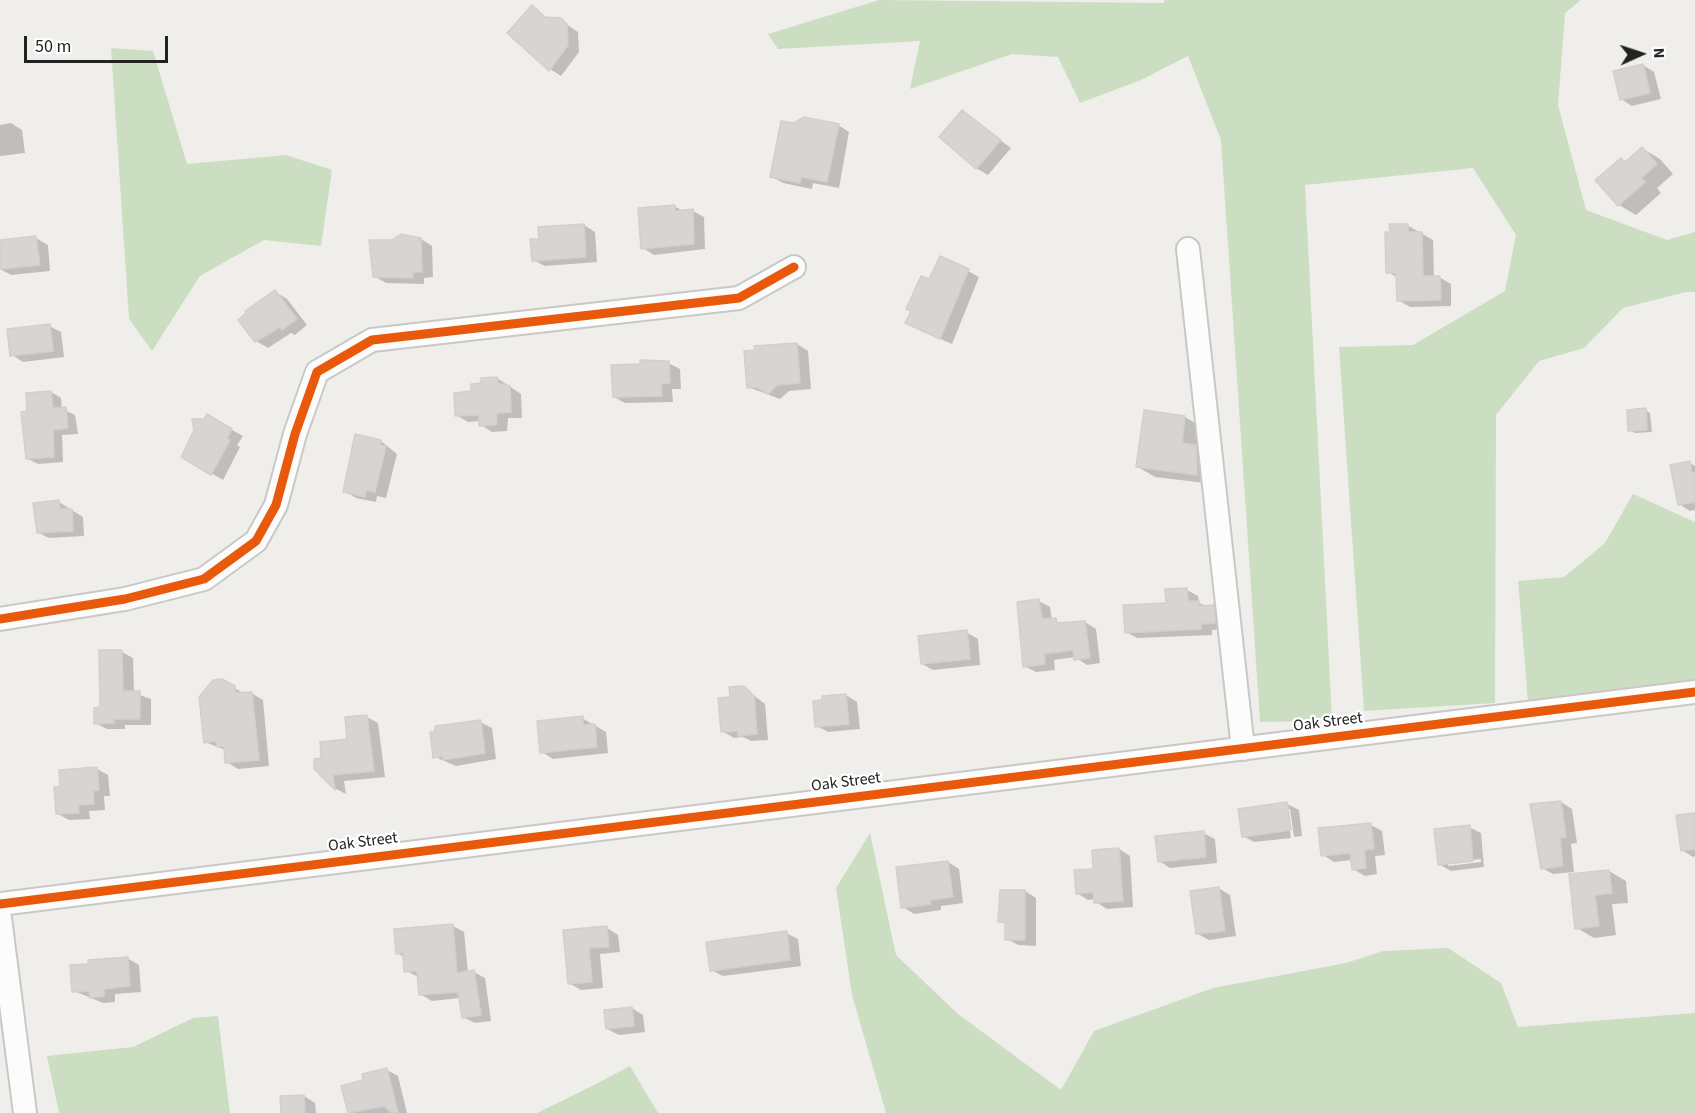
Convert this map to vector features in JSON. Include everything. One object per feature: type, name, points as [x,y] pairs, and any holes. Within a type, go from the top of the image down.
[{"type":"street","points":[[1188,249],[1244,749]]},
{"type":"street","points":[[0,619],[125,598],[204,579],[256,541],[276,505],[294,434],[317,372],[372,340],[739,298],[794,267]]},
{"type":"street","name":"Oak Street","points":[[0,904],[1695,692]]},
{"type":"street","points":[[0,918],[25,1113]]},
{"type":"green space","points":[[879,0],[1163,3],[1165,0],[1581,0],[1565,13],[1558,105],[1586,210],[1667,240],[1695,232],[1695,292],[1686,292],[1623,308],[1584,348],[1539,361],[1496,415],[1495,703],[1364,711],[1339,347],[1413,345],[1505,291],[1516,235],[1473,168],[1305,185],[1332,721],[1260,722],[1221,140],[1188,56],[1141,80],[1080,103],[1058,57],[1012,54],[910,89],[920,41],[778,49],[768,34]]},
{"type":"green space","points":[[111,48],[153,51],[187,164],[286,155],[332,170],[321,246],[264,240],[200,276],[152,351],[129,319]]},
{"type":"green space","points":[[1633,494],[1695,522],[1695,680],[1528,702],[1518,581],[1564,577],[1605,543]]},
{"type":"green space","points":[[870,833],[896,955],[958,1014],[1061,1090],[1094,1031],[1213,988],[1346,963],[1383,951],[1448,948],[1501,983],[1518,1027],[1695,1013],[1695,1113],[886,1113],[852,995],[836,888]]},
{"type":"green space","points":[[218,1016],[230,1113],[59,1113],[47,1056],[133,1047],[193,1018]]},
{"type":"green space","points":[[630,1066],[658,1113],[537,1113],[594,1085]]},
{"type":"building","points":[[532,5],[545,17],[561,18],[567,24],[568,45],[549,71],[507,33]]},
{"type":"building","points":[[1643,64],[1650,93],[1620,100],[1613,71]]},
{"type":"building","points":[[962,110],[1001,140],[976,169],[939,137]]},
{"type":"building","points":[[804,117],[839,124],[827,182],[801,177],[800,183],[770,177],[781,121],[794,123]]},
{"type":"building","points":[[1642,147],[1657,164],[1641,178],[1645,182],[1618,206],[1595,180],[1621,158],[1625,162]]},
{"type":"building","points":[[675,205],[675,211],[693,209],[694,244],[641,249],[638,208]]},
{"type":"building","points":[[584,224],[586,257],[532,261],[530,239],[539,239],[538,227]]},
{"type":"building","points":[[1389,224],[1408,224],[1408,232],[1422,232],[1423,276],[1440,276],[1441,300],[1397,301],[1396,273],[1386,273],[1385,232],[1390,232]]},
{"type":"building","points":[[401,234],[421,238],[422,272],[413,272],[413,278],[373,277],[369,240],[392,240]]},
{"type":"building","points":[[36,236],[40,265],[0,269],[0,240]]},
{"type":"building","points":[[940,256],[969,269],[940,339],[905,323],[911,311],[906,309],[921,276],[929,279]]},
{"type":"building","points":[[275,290],[297,319],[282,330],[280,327],[255,342],[238,320],[246,313],[245,311]]},
{"type":"building","points":[[50,324],[53,351],[10,356],[7,329]]},
{"type":"building","points":[[797,343],[800,383],[777,385],[768,394],[757,387],[747,388],[744,351],[755,350],[754,346]]},
{"type":"building","points":[[640,360],[669,361],[670,383],[661,384],[662,396],[613,397],[611,365],[640,364]]},
{"type":"building","points":[[497,377],[498,383],[510,386],[511,412],[497,413],[496,425],[479,426],[479,415],[455,416],[454,393],[471,391],[471,384],[481,383],[481,378]]},
{"type":"building","points":[[51,391],[53,408],[66,407],[68,428],[53,430],[54,457],[26,459],[21,412],[27,411],[26,393]]},
{"type":"building","points":[[1646,408],[1647,430],[1628,431],[1627,410]]},
{"type":"building","points":[[1144,410],[1185,416],[1182,443],[1196,445],[1197,475],[1136,467]]},
{"type":"building","points":[[207,414],[232,429],[227,438],[230,440],[211,475],[181,457],[194,430],[192,419],[204,419]]},
{"type":"building","points":[[355,434],[381,440],[380,445],[386,446],[375,492],[366,490],[365,497],[343,492]]},
{"type":"building","points":[[1690,461],[1692,473],[1695,473],[1695,502],[1678,505],[1670,465]]},
{"type":"building","points":[[59,500],[60,509],[72,509],[73,531],[37,533],[33,503]]},
{"type":"building","points":[[1187,588],[1188,601],[1199,601],[1199,606],[1214,605],[1216,623],[1201,624],[1201,629],[1125,633],[1123,605],[1166,603],[1165,589]]},
{"type":"building","points":[[1039,599],[1042,619],[1056,618],[1057,623],[1085,621],[1090,658],[1074,660],[1073,650],[1044,654],[1045,664],[1023,667],[1017,602]]},
{"type":"building","points":[[967,630],[970,659],[921,664],[918,636]]},
{"type":"building","points":[[99,650],[122,650],[123,691],[140,691],[140,719],[114,719],[114,723],[94,724],[94,708],[100,707]]},
{"type":"building","points":[[222,679],[235,686],[235,693],[252,692],[259,760],[225,763],[224,746],[217,747],[216,741],[204,743],[199,697],[213,680]]},
{"type":"building","points":[[744,686],[754,696],[757,734],[738,736],[738,731],[721,732],[718,698],[730,697],[729,687]]},
{"type":"building","points":[[846,694],[849,724],[815,727],[813,701],[822,700],[822,696]]},
{"type":"building","points":[[367,715],[374,771],[333,775],[335,790],[314,769],[314,759],[321,758],[320,742],[347,739],[345,717]]},
{"type":"building","points":[[583,716],[583,725],[595,724],[597,747],[540,753],[537,721]]},
{"type":"building","points":[[481,720],[485,753],[443,760],[443,756],[433,758],[430,732],[435,732],[435,726]]},
{"type":"building","points":[[97,767],[99,790],[93,791],[94,804],[78,805],[79,813],[56,814],[54,787],[60,787],[59,770]]},
{"type":"building","points":[[1561,801],[1566,837],[1560,838],[1563,866],[1541,869],[1530,804]]},
{"type":"building","points":[[1287,802],[1291,830],[1242,837],[1238,809]]},
{"type":"building","points":[[1695,813],[1695,849],[1681,851],[1676,815]]},
{"type":"building","points":[[1371,823],[1374,849],[1364,850],[1366,868],[1352,870],[1350,853],[1321,856],[1318,828]]},
{"type":"building","points":[[1470,825],[1473,861],[1438,865],[1434,829]]},
{"type":"building","points":[[1204,831],[1206,857],[1158,862],[1155,836]]},
{"type":"building","points":[[1119,848],[1123,901],[1094,903],[1093,892],[1076,894],[1074,870],[1093,869],[1092,850]]},
{"type":"building","points":[[948,861],[953,897],[930,900],[931,904],[901,908],[896,867]]},
{"type":"building","points":[[1609,870],[1612,893],[1595,895],[1599,926],[1575,929],[1569,874]]},
{"type":"building","points":[[1219,887],[1225,931],[1196,934],[1190,891]]},
{"type":"building","points":[[1000,890],[1025,890],[1025,940],[1005,940],[1005,922],[998,922]]},
{"type":"building","points":[[453,924],[457,973],[474,970],[481,1015],[462,1018],[458,992],[419,995],[417,971],[404,972],[403,953],[396,954],[394,929]]},
{"type":"building","points":[[607,926],[609,947],[589,948],[592,982],[568,984],[563,930]]},
{"type":"building","points":[[787,931],[790,960],[710,971],[706,942]]},
{"type":"building","points":[[128,957],[130,986],[104,989],[104,996],[90,998],[89,991],[72,992],[70,965],[88,964],[88,960]]},
{"type":"building","points":[[632,1007],[634,1026],[606,1029],[604,1010]]},
{"type":"building","points":[[387,1068],[398,1113],[392,1113],[384,1106],[348,1113],[341,1086],[363,1080],[362,1074]]},
{"type":"building","points":[[304,1095],[305,1113],[281,1113],[280,1096]]},
{"type":"cycle path","points":[[0,619],[125,599],[204,579],[256,541],[276,505],[295,434],[317,372],[372,340],[739,298],[794,267]]},
{"type":"cycle path","points":[[0,904],[1695,692]]}]
